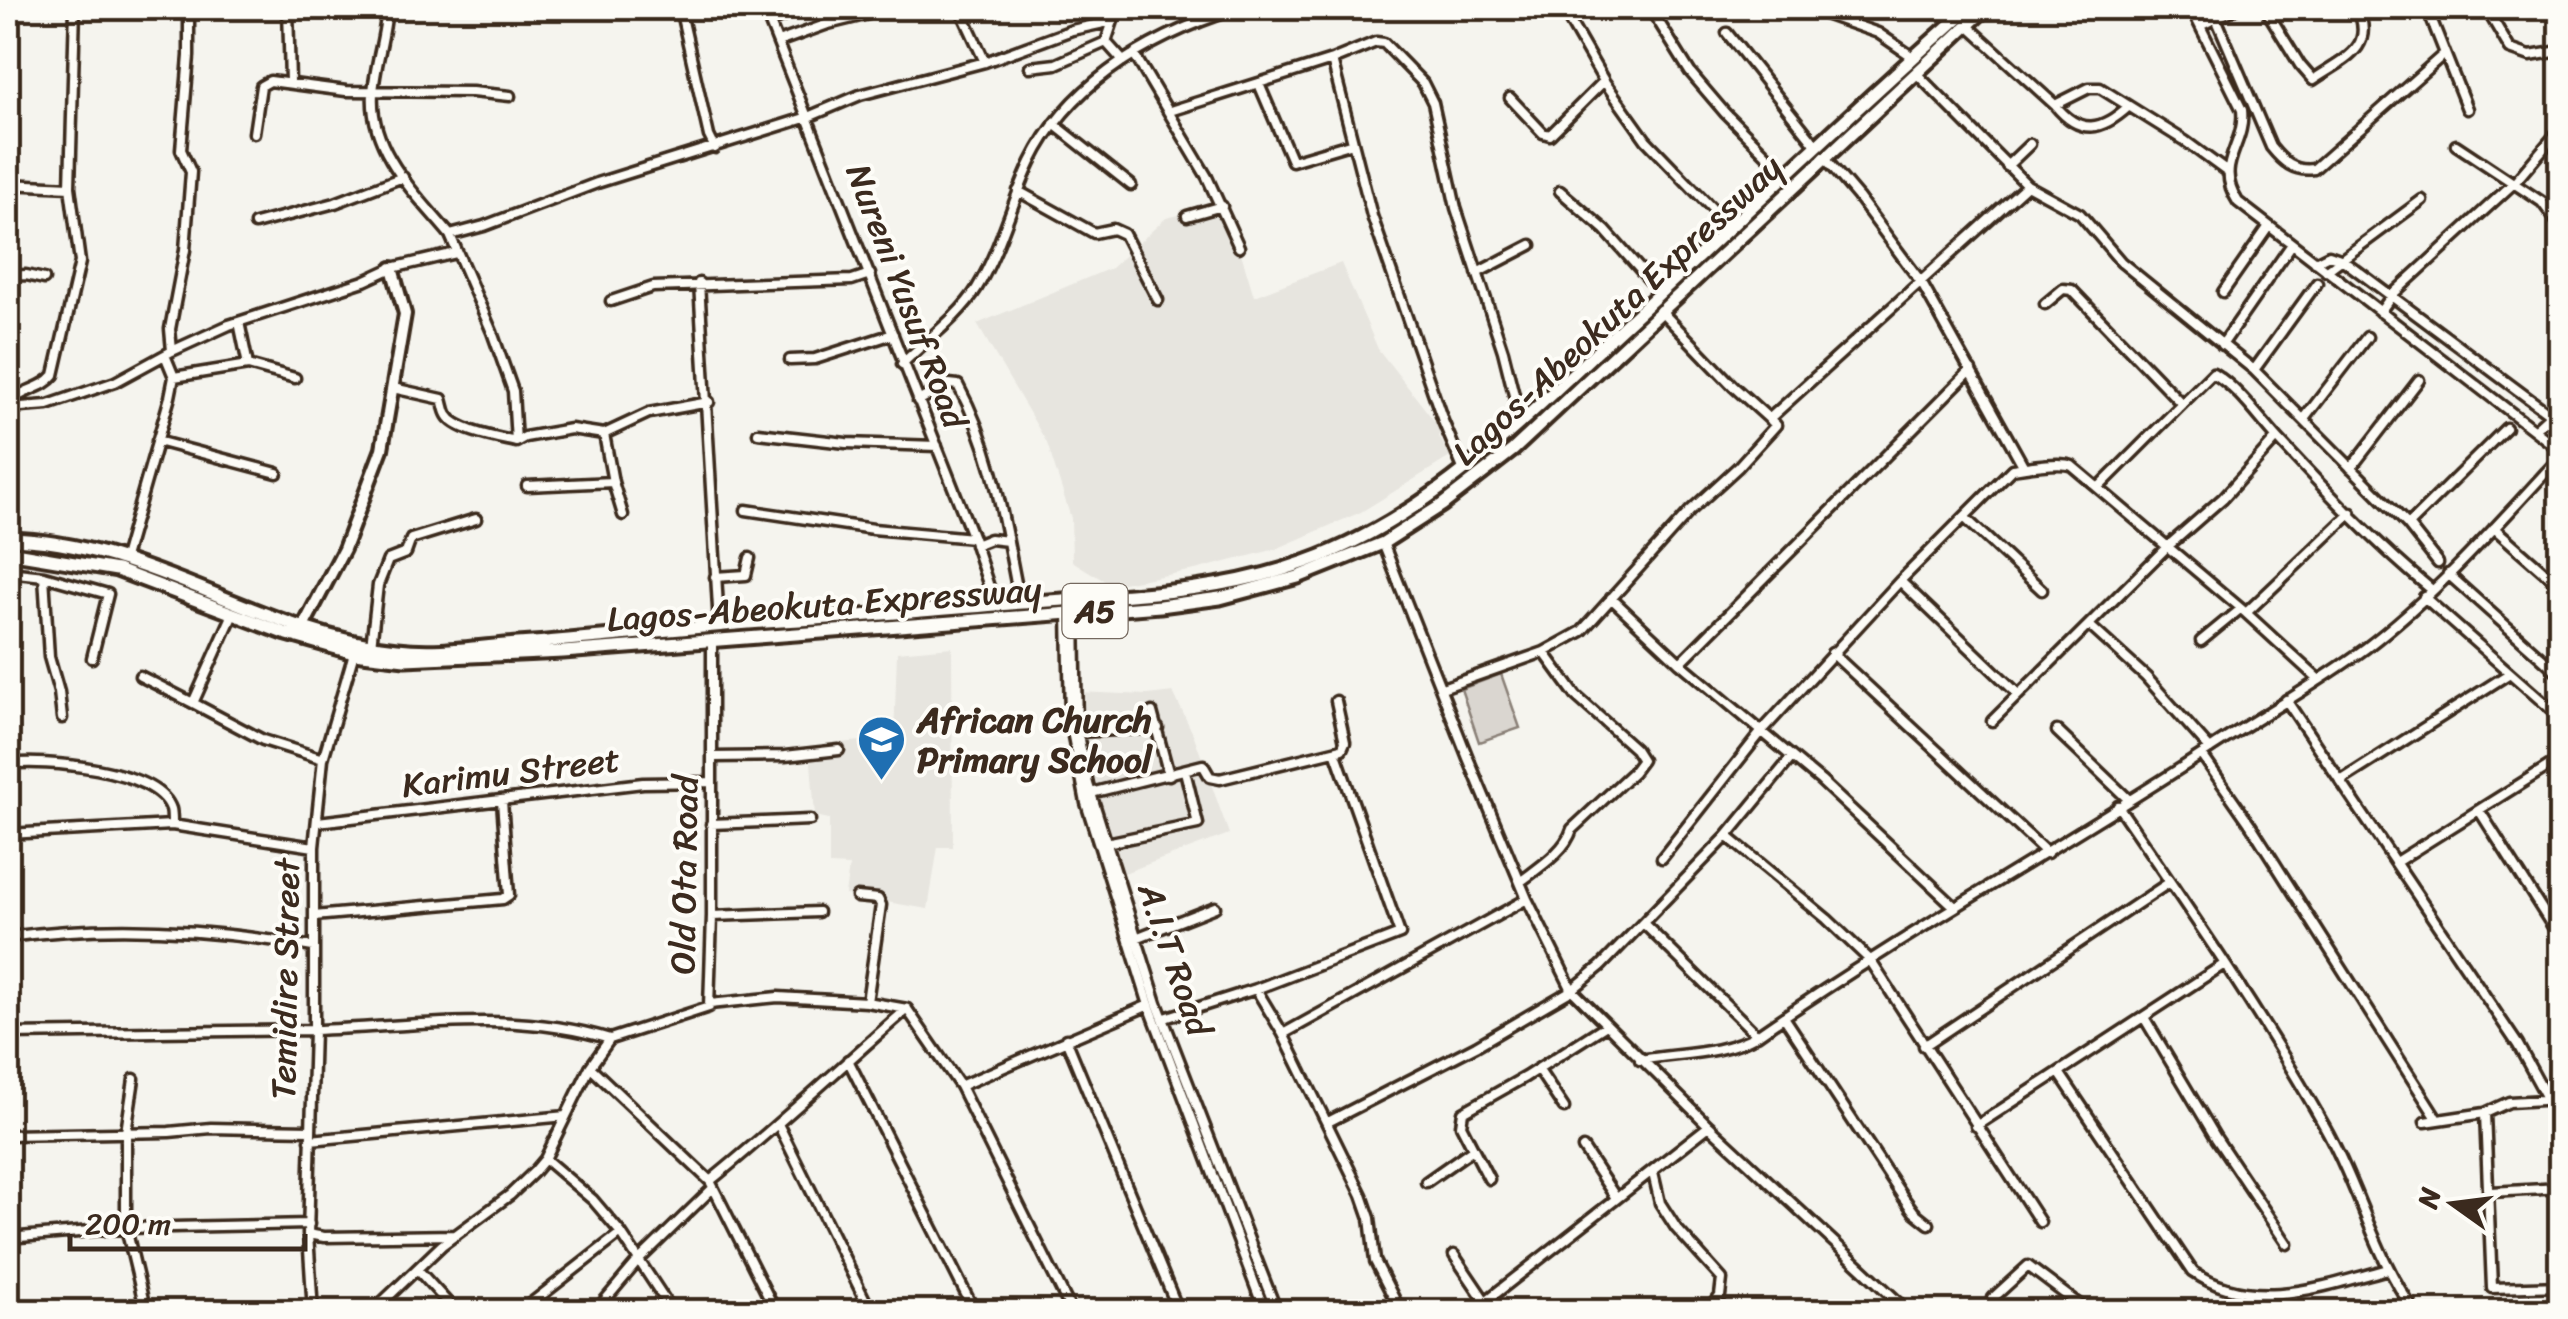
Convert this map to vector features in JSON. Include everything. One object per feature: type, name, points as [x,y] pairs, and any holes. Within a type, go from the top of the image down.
[{"type":"highway","name":"Lagos-Abeokuta Expressway","points":[[8,552],[117,570],[284,633],[354,653],[436,660],[1071,612],[1220,598],[1269,587],[1383,544],[1513,450],[1660,310],[1913,57],[1968,8]]},
{"type":"highway","name":"Lagos-Abeokuta Expressway","points":[[8,540],[59,543],[124,558],[303,627],[372,646],[416,651],[1162,594],[1271,574],[1370,533],[1403,515],[1464,471],[1521,423],[1786,174],[1916,72],[1986,8]]},
{"type":"main road","points":[[303,627],[344,549],[379,461],[406,314],[392,268]]},
{"type":"street","points":[[8,21],[14,8]]},
{"type":"street","points":[[8,407],[21,392],[51,380],[80,262],[70,187],[75,8]]},
{"type":"street","points":[[124,558],[174,377],[169,353],[170,328],[185,250],[191,172],[181,150],[189,8]]},
{"type":"street","points":[[288,8],[290,82]]},
{"type":"street","points":[[387,8],[385,38],[373,90],[373,109],[382,145],[402,177],[450,235],[514,391],[516,442]]},
{"type":"street","points":[[680,8],[715,148]]},
{"type":"street","name":"Nureni Yusuf Road","points":[[764,8],[974,542],[995,606]]},
{"type":"street","points":[[770,22],[786,16],[788,8]]},
{"type":"street","points":[[778,42],[828,24],[893,8]]},
{"type":"street","points":[[960,8],[985,62]]},
{"type":"street","points":[[1030,67],[1056,64],[1106,42],[1113,21],[1109,8]]},
{"type":"street","points":[[902,364],[975,291],[998,251],[1032,159],[1054,124],[1122,61],[1147,45],[1215,11],[1240,8]]},
{"type":"street","points":[[1562,8],[1604,82],[1653,150],[1729,226]]},
{"type":"street","points":[[1569,20],[1586,8]]},
{"type":"street","points":[[1650,8],[1690,72],[1786,174]]},
{"type":"street","points":[[1806,8],[1878,33],[1913,57]]},
{"type":"street","points":[[2191,8],[2224,68],[2244,117],[2226,171]]},
{"type":"street","points":[[2200,26],[2237,8]]},
{"type":"street","points":[[2266,8],[2313,80],[2360,44],[2364,26],[2357,8]]},
{"type":"street","points":[[2427,8],[2467,110]]},
{"type":"street","points":[[2486,8],[2510,49],[2530,56],[2560,51]]},
{"type":"street","points":[[2216,18],[2271,146],[2287,164],[2303,170],[2314,168],[2444,54]]},
{"type":"street","points":[[450,235],[597,182],[808,117],[860,95],[985,62],[1072,30],[1113,21]]},
{"type":"street","points":[[1967,25],[2070,122],[2086,127],[2109,122],[2129,106]]},
{"type":"street","points":[[1727,33],[1921,282],[2024,467]]},
{"type":"street","points":[[1170,111],[1380,41],[1423,83],[1433,104],[1454,200],[1503,351],[1521,423]]},
{"type":"street","points":[[1106,42],[1122,61]]},
{"type":"street","points":[[1134,54],[1222,206],[1239,247]]},
{"type":"street","points":[[1332,60],[1372,216],[1442,421],[1464,471]]},
{"type":"street","points":[[1916,72],[2027,185],[2080,214],[2121,262],[2254,370],[2408,525],[2438,563]]},
{"type":"street","points":[[254,133],[261,86],[270,82],[346,91],[510,96]]},
{"type":"street","points":[[1510,98],[1543,134],[1550,135],[1604,82]]},
{"type":"street","points":[[1259,84],[1292,161],[1353,143]]},
{"type":"street","points":[[1640,1060],[1724,1049],[1757,1035],[1954,906],[2047,853],[2319,680],[2366,648],[2428,594],[2494,528],[2560,453],[2535,429],[2238,202],[2226,171],[2100,88],[2089,88],[2055,106]]},
{"type":"street","points":[[1054,124],[1130,185]]},
{"type":"street","points":[[2380,312],[2392,294],[2515,182],[2560,129]]},
{"type":"street","points":[[2007,166],[2030,144]]},
{"type":"street","points":[[2456,146],[2542,202],[2560,226]]},
{"type":"street","points":[[256,224],[334,203],[402,177]]},
{"type":"street","points":[[8,184],[70,187]]},
{"type":"street","points":[[1768,419],[2027,185]]},
{"type":"street","points":[[1560,191],[1605,230],[1660,292]]},
{"type":"street","points":[[1018,192],[1094,233],[1113,229],[1124,234],[1158,300]]},
{"type":"street","points":[[2326,271],[2422,200]]},
{"type":"street","points":[[1188,216],[1222,206]]},
{"type":"street","points":[[2223,292],[2269,226]]},
{"type":"street","points":[[2222,345],[2292,244]]},
{"type":"street","points":[[1478,273],[1531,245]]},
{"type":"street","points":[[8,407],[48,405],[115,382],[239,322],[392,268],[456,253]]},
{"type":"street","points":[[2314,262],[2328,256],[2343,260],[2552,415]]},
{"type":"street","points":[[610,301],[653,287],[852,280],[870,274]]},
{"type":"street","points":[[8,276],[44,279]]},
{"type":"street","points":[[699,283],[719,625]]},
{"type":"street","points":[[2254,370],[2317,284]]},
{"type":"street","points":[[2044,304],[2062,289],[2072,290],[2182,404]]},
{"type":"street","points":[[1442,688],[1544,652],[1582,631],[1776,425],[1660,310]]},
{"type":"street","points":[[239,322],[248,366]]},
{"type":"street","points":[[790,360],[815,359],[893,334]]},
{"type":"street","points":[[2304,419],[2368,338]]},
{"type":"street","points":[[174,377],[248,366],[295,378]]},
{"type":"street","points":[[1680,663],[1970,370]]},
{"type":"street","points":[[2098,488],[2214,373],[2428,594],[2560,717]]},
{"type":"street","points":[[2351,468],[2419,380]]},
{"type":"street","points":[[918,400],[949,384],[958,385],[991,459],[1020,603]]},
{"type":"street","points":[[393,388],[432,394],[442,399],[452,420],[481,434],[516,442],[571,429],[604,434],[650,412],[708,402]]},
{"type":"street","points":[[2535,429],[2560,406]]},
{"type":"street","points":[[2408,525],[2506,428]]},
{"type":"street","points":[[758,433],[846,443],[936,446]]},
{"type":"street","points":[[604,434],[623,515]]},
{"type":"street","points":[[1992,721],[2167,547],[2224,498],[2278,438]]},
{"type":"street","points":[[157,441],[278,473]]},
{"type":"street","points":[[1662,858],[1762,730],[1832,653],[2006,474],[2024,467],[2066,463],[2319,680]]},
{"type":"street","points":[[527,486],[613,482]]},
{"type":"street","points":[[746,510],[974,542],[1008,541]]},
{"type":"street","points":[[2201,641],[2243,611],[2351,513]]},
{"type":"street","points":[[1964,517],[2042,590]]},
{"type":"street","points":[[372,646],[378,585],[388,560],[406,552],[411,539],[476,520]]},
{"type":"street","points":[[2494,528],[2560,586]]},
{"type":"street","points":[[1383,544],[1527,899],[1572,990],[1709,1126],[1909,1312]]},
{"type":"street","points":[[715,577],[746,575],[750,558]]},
{"type":"street","points":[[8,572],[44,576],[108,594],[92,658]]},
{"type":"street","points":[[2448,574],[2560,674]]},
{"type":"street","points":[[44,576],[48,657],[62,718]]},
{"type":"street","points":[[1900,581],[2017,693]]},
{"type":"street","points":[[1611,598],[1954,906]]},
{"type":"street","name":"A.I.T Road","points":[[1071,612],[1077,732],[1090,793],[1136,938],[1150,1005],[1266,1312]]},
{"type":"street","name":"A.I.T Road","points":[[1071,612],[1070,722],[1075,760],[1142,969],[1165,1018],[1277,1312]]},
{"type":"street","points":[[193,702],[234,614]]},
{"type":"street","points":[[2090,626],[2146,677],[2206,752],[2438,1120]]},
{"type":"street","name":"Old Ota Road","points":[[610,1040],[709,1008],[712,639]]},
{"type":"street","points":[[1520,882],[1558,851],[1572,830],[1642,760],[1635,749],[1576,696],[1544,652]]},
{"type":"street","name":"Temidire Street","points":[[313,1312],[308,1229],[314,846],[324,759],[354,653]]},
{"type":"street","points":[[1832,653],[2047,853]]},
{"type":"street","points":[[2342,780],[2510,673]]},
{"type":"street","points":[[140,676],[263,740],[324,759]]},
{"type":"street","points":[[2286,700],[2518,1045],[2547,1098]]},
{"type":"street","points":[[1090,793],[1202,765],[1214,780],[1335,752],[1345,747],[1336,701]]},
{"type":"street","points":[[1152,712],[1169,775]]},
{"type":"street","points":[[1077,732],[1158,728]]},
{"type":"street","points":[[2057,731],[2129,800]]},
{"type":"street","points":[[713,757],[839,750]]},
{"type":"street","points":[[1165,1018],[1256,990],[1400,934],[1335,752]]},
{"type":"street","points":[[1328,1122],[1476,1046],[1572,990],[1727,836],[1792,757]]},
{"type":"street","points":[[2396,862],[2560,760]]},
{"type":"street","points":[[8,764],[27,761],[98,767],[118,773],[164,798],[172,810],[172,826]]},
{"type":"street","points":[[1106,843],[1198,824],[1185,771]]},
{"type":"street","name":"Karimu Street","points":[[318,822],[643,783],[712,782]]},
{"type":"street","points":[[314,916],[504,899],[508,895],[502,801]]},
{"type":"street","points":[[2118,806],[2295,1075],[2351,1175],[2388,1268],[2415,1312]]},
{"type":"street","points":[[2480,810],[2560,938]]},
{"type":"street","points":[[710,824],[810,820]]},
{"type":"street","points":[[8,834],[172,826],[314,846]]},
{"type":"street","points":[[1727,836],[1828,919],[1870,960],[2040,1222]]},
{"type":"street","points":[[1924,1046],[2170,882]]},
{"type":"street","points":[[857,897],[878,900],[881,905],[867,1002]]},
{"type":"street","points":[[1283,1034],[1527,899]]},
{"type":"street","points":[[1136,938],[1215,907]]},
{"type":"street","points":[[712,916],[818,912]]},
{"type":"street","points":[[1642,924],[1757,1035]]},
{"type":"street","points":[[8,937],[66,930],[160,930],[254,936],[312,948]]},
{"type":"street","points":[[1976,1126],[2145,1020],[2224,965]]},
{"type":"street","points":[[1256,990],[1283,1034],[1362,1196],[1370,1218],[1375,1261],[1401,1312]]},
{"type":"street","points":[[710,1004],[778,997],[907,1008],[960,1086],[1072,1312]]},
{"type":"street","points":[[960,1086],[1150,1005]]},
{"type":"street","points":[[595,1312],[712,1185],[907,1008]]},
{"type":"street","points":[[1784,1016],[1902,1197],[1929,1224]]},
{"type":"street","points":[[8,1034],[314,1030],[512,1020],[556,1025],[610,1040],[590,1066],[545,1159],[520,1186],[456,1235],[372,1312]]},
{"type":"street","points":[[2145,1020],[2216,1138],[2287,1244]]},
{"type":"street","points":[[1489,1179],[1461,1124],[1463,1112],[1605,1026]]},
{"type":"street","points":[[1066,1039],[1179,1312]]},
{"type":"street","points":[[848,1060],[976,1312]]},
{"type":"street","points":[[590,1066],[712,1185],[776,1312]]},
{"type":"street","points":[[1538,1069],[1564,1108]]},
{"type":"street","points":[[2060,1074],[2193,1272],[2214,1286],[2294,1294],[2388,1268]]},
{"type":"street","points":[[134,1079],[126,1132],[126,1228],[146,1312]]},
{"type":"street","points":[[2425,1122],[2485,1113],[2509,1102],[2560,1099]]},
{"type":"street","points":[[2485,1113],[2492,1288],[2560,1286]]},
{"type":"street","points":[[8,1135],[210,1128],[310,1135],[566,1116]]},
{"type":"street","points":[[778,1126],[871,1312]]},
{"type":"street","points":[[1472,1312],[1709,1126]]},
{"type":"street","points":[[1583,1148],[1616,1198]]},
{"type":"street","points":[[1426,1182],[1474,1149]]},
{"type":"street","points":[[545,1159],[594,1200],[621,1233],[672,1312]]},
{"type":"street","points":[[1653,1173],[1660,1204],[1722,1279],[1720,1296],[1708,1312]]},
{"type":"street","points":[[2490,1192],[2560,1188]]},
{"type":"street","points":[[8,1238],[126,1228],[308,1229],[324,1237],[456,1235]]},
{"type":"street","points":[[520,1312],[621,1233]]},
{"type":"street","points":[[1454,1255],[1485,1301]]},
{"type":"street","points":[[1993,1298],[2028,1266],[2088,1312]]},
{"type":"street","points":[[418,1270],[456,1312]]},
{"type":"shaded area","points":[[1226,204],[1254,296],[1341,263],[1378,349],[1443,432],[1439,436],[1450,457],[1361,512],[1276,549],[1195,570],[1111,585],[1072,561],[1071,518],[1047,443],[977,324],[1111,268],[1166,218]]},
{"type":"shaded area","name":"African Church Primary School","points":[[952,647],[953,847],[938,847],[928,909],[845,895],[849,866],[829,865],[829,819],[815,816],[810,749],[894,738],[897,652]]},
{"type":"shaded area","points":[[1501,674],[1520,728],[1479,742],[1461,689]]},
{"type":"shaded area","points":[[1077,692],[1173,692],[1194,736],[1229,834],[1116,876],[1080,732]]},
{"type":"place","name":"African Church Primary School","points":[[882,782]]}]
